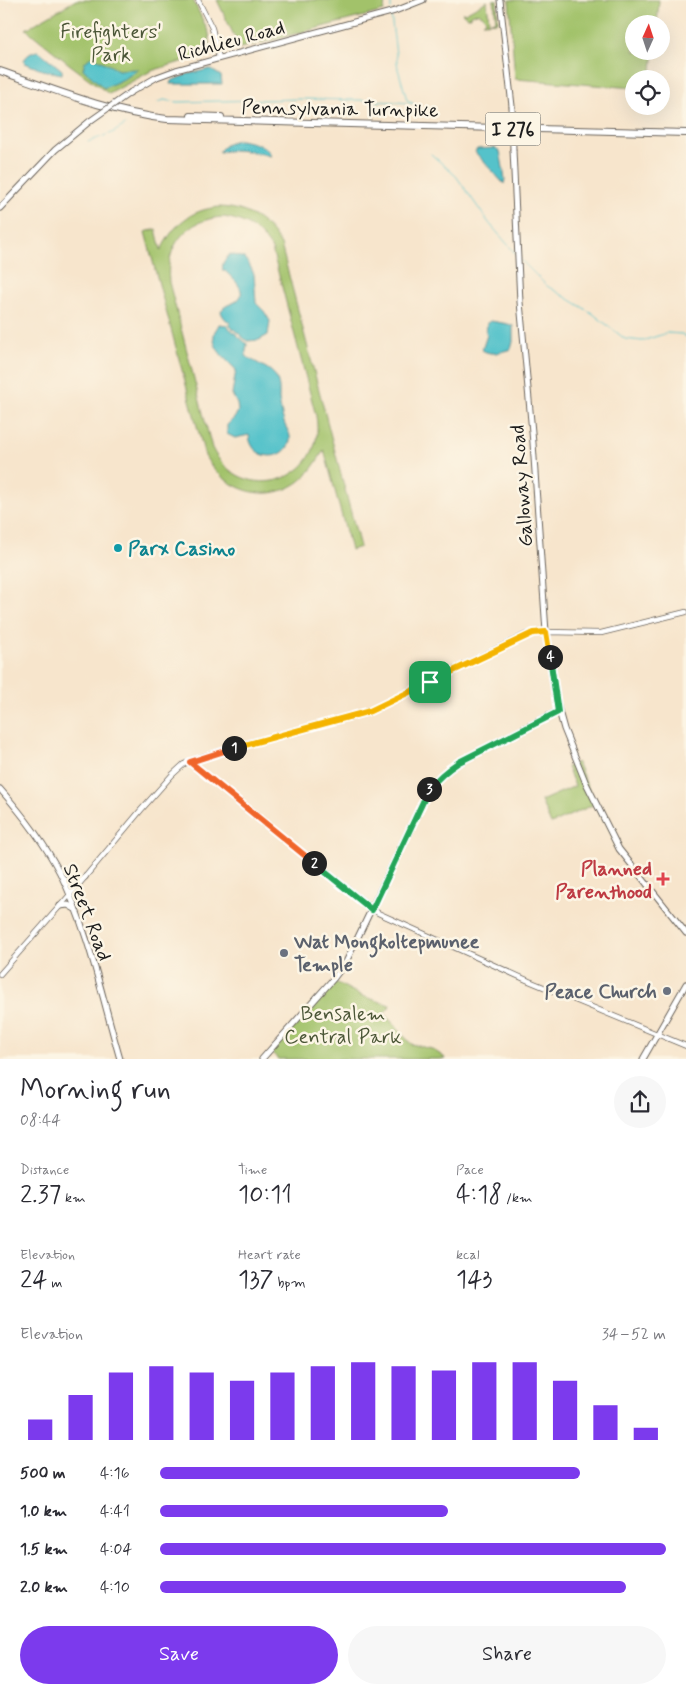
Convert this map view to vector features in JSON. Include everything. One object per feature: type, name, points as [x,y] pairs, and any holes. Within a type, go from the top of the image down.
[{"type":"highway","name":"Pennsylvania Turnpike","points":[[0,67],[98,101],[130,109],[170,115],[686,129]]},
{"type":"highway","name":"Pennsylvania Turnpike","points":[[0,71],[102,106],[167,119],[686,133]]},
{"type":"main road","name":"Richlieu Road","points":[[0,208],[54,150],[90,121],[131,92],[166,73],[397,11],[423,0]]},
{"type":"main road","name":"Galloway Road","points":[[500,0],[512,106],[520,294],[533,443],[546,632],[558,712],[584,781],[619,849],[686,934]]},
{"type":"main road","points":[[262,1059],[342,968],[372,910],[428,791],[437,779],[459,762],[558,712]]},
{"type":"main road","name":"Street Road","points":[[0,789],[36,833],[70,895],[85,936],[120,1059]]},
{"type":"main road","points":[[60,875],[72,884],[85,877]]},
{"type":"main road","points":[[60,906],[68,905],[76,910]]},
{"type":"main road","points":[[643,1059],[686,984]]},
{"type":"street","points":[[198,0],[212,28],[219,58]]},
{"type":"street","points":[[0,974],[172,775],[182,766],[254,742],[370,711],[525,635],[536,632],[601,633],[686,612]]},
{"type":"street","points":[[190,762],[372,910],[480,960],[686,1046]]},
{"type":"green space","name":"Firefighters' Park","points":[[76,0],[193,0],[209,33],[211,53],[151,71],[109,94],[26,29]]},
{"type":"green space","points":[[217,0],[385,0],[384,11],[240,48]]},
{"type":"green space","points":[[492,0],[497,0],[498,22],[483,23],[486,21],[485,18],[478,13],[470,15],[471,17],[468,18],[462,13],[487,1],[489,22],[496,21],[494,1]]},
{"type":"green space","points":[[509,0],[659,0],[658,15],[625,15],[625,60],[653,60],[652,70],[625,70],[625,87],[515,79]]},
{"type":"green space","points":[[229,208],[256,217],[269,229],[281,245],[360,547],[351,550],[324,450],[311,470],[300,481],[274,492],[260,493],[247,491],[223,478],[205,456],[145,232],[156,229],[161,250],[171,233],[184,220],[200,211]],"holes":[[[223,217],[245,223],[257,231],[272,249],[316,416],[316,439],[309,457],[296,471],[280,479],[261,482],[243,478],[226,467],[212,448],[169,282],[171,257],[181,237],[198,223]]]},
{"type":"green space","points":[[577,762],[595,804],[551,824],[541,801],[575,786],[567,767]]},
{"type":"green space","name":"Bensalem Central Park","points":[[335,982],[362,996],[390,1005],[384,1013],[411,1044],[432,1049],[445,1059],[278,1059],[271,1052]]},
{"type":"water","points":[[39,51],[62,70],[62,74],[42,70],[25,63],[24,61],[28,55]]},
{"type":"water","points":[[92,56],[118,70],[139,69],[126,78],[104,88],[83,69],[85,62]]},
{"type":"water","points":[[210,69],[221,76],[222,84],[170,84],[171,81],[188,74]]},
{"type":"water","points":[[240,140],[263,147],[271,156],[249,151],[219,152],[228,143]]},
{"type":"water","points":[[495,148],[500,151],[505,179],[504,184],[475,152],[477,149]]},
{"type":"water","points":[[230,254],[244,258],[249,264],[254,274],[256,303],[270,321],[268,335],[259,340],[247,341],[230,326],[230,323],[224,318],[221,311],[227,305],[235,302],[241,294],[239,285],[223,271],[223,263]]},
{"type":"water","points":[[491,321],[513,326],[511,349],[493,353],[482,350],[487,335],[487,323]]},
{"type":"water","points":[[219,324],[226,325],[247,344],[247,357],[269,370],[276,377],[279,386],[282,414],[290,438],[288,447],[277,455],[270,456],[256,451],[251,444],[249,435],[235,438],[227,434],[227,425],[238,411],[232,394],[236,370],[220,353],[214,342],[215,331]]},
{"type":"waterway","points":[[391,0],[391,9]]},
{"type":"waterway","points":[[391,15],[398,69],[407,100],[417,106]]},
{"type":"waterway","points":[[158,102],[164,100],[178,102],[300,99],[412,103]]},
{"type":"waterway","points":[[88,142],[114,132],[125,125]]},
{"type":"waterway","points":[[431,154],[456,176],[489,223],[516,254]]},
{"type":"waterway","points":[[520,259],[547,286],[592,313],[625,339],[642,341],[667,333],[682,334],[686,337]]},
{"type":"place","name":"Parx Casino","points":[[118,548]]},
{"type":"place","name":"Planned Parenthood","points":[[663,879]]},
{"type":"place","name":"Wat Mongkoltepmunee Temple","points":[[284,953]]},
{"type":"place","name":"Peace Church","points":[[667,991]]},
{"type":"route","points":[[546,632],[558,712],[459,762],[446,770],[437,779],[428,791],[389,870],[372,910],[190,762],[254,742],[370,711],[430,682],[527,634],[546,632]]}]
